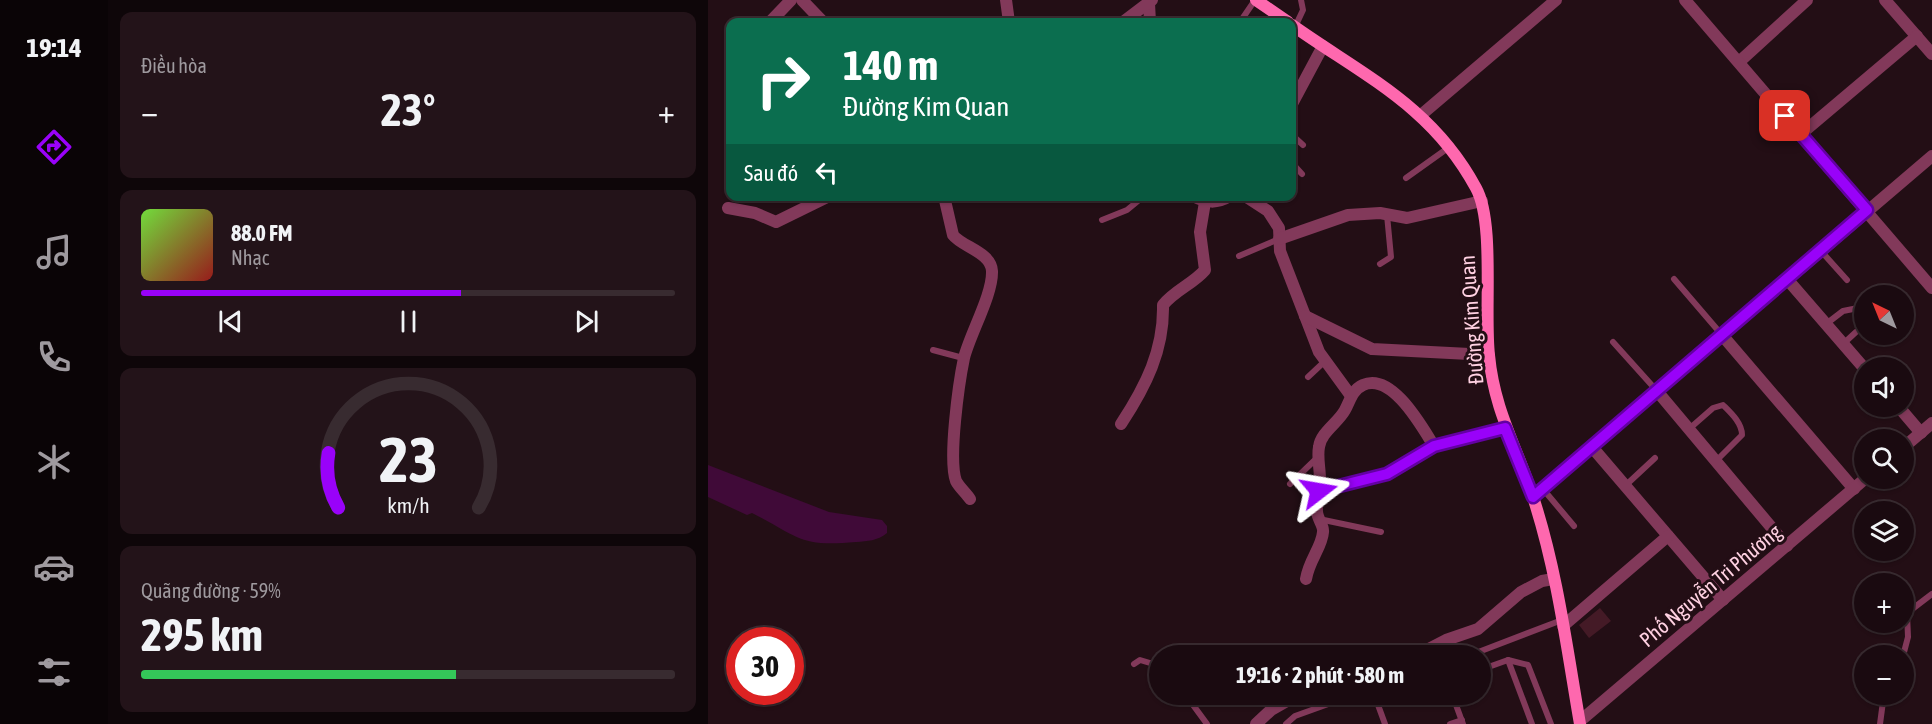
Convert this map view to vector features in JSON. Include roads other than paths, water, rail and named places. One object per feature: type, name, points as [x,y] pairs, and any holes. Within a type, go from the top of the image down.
[{"type":"main road","name":"Đường Kim Quan","points":[[1256,0],[1281,18]]},
{"type":"main road","name":"Đường Kim Quan","points":[[1296,28],[1398,95],[1421,115],[1472,181],[1482,201],[1489,354],[1495,392],[1505,428],[1538,492],[1580,723]]},
{"type":"street","points":[[773,18],[791,0]]},
{"type":"street","points":[[802,0],[818,18]]},
{"type":"street","points":[[1006,0],[1008,18]]},
{"type":"street","points":[[1421,115],[1556,0]]},
{"type":"street","points":[[1685,0],[1932,288]]},
{"type":"street","points":[[1739,62],[1806,0]]},
{"type":"street","points":[[1885,0],[1932,54]]},
{"type":"street","points":[[1128,18],[1150,1]]},
{"type":"street","points":[[1150,1],[1150,18]]},
{"type":"street","points":[[1801,134],[1917,36]]},
{"type":"street","points":[[1296,97],[1323,46]]},
{"type":"street","points":[[1538,492],[1932,156]]},
{"type":"street","points":[[728,208],[755,213],[776,222],[819,201]]},
{"type":"street","points":[[945,201],[953,234],[988,261],[992,270],[983,307],[964,358],[952,460],[957,481],[970,499]]},
{"type":"street","points":[[1121,424],[1136,401],[1150,369],[1163,332],[1163,305],[1169,297],[1198,278],[1205,270],[1200,232],[1205,202],[1222,201]]},
{"type":"street","points":[[1253,201],[1268,211],[1279,228],[1280,251],[1324,362],[1351,396]]},
{"type":"street","points":[[1279,239],[1348,216],[1380,213],[1407,218],[1482,201]]},
{"type":"street","points":[[1787,279],[1854,357]]},
{"type":"street","points":[[1305,316],[1372,349],[1489,354]]},
{"type":"street","points":[[1722,335],[1854,489]]},
{"type":"street","points":[[1306,579],[1310,561],[1323,535],[1324,528],[1318,519],[1318,456],[1321,439],[1344,411],[1351,396],[1364,384],[1378,383],[1389,389],[1402,400],[1434,446]]},
{"type":"street","points":[[1657,391],[1787,546]]},
{"type":"street","points":[[1907,417],[1921,433]]},
{"type":"street","points":[[1914,439],[1932,423]]},
{"type":"street","points":[[1319,491],[1387,474],[1434,446],[1505,428]]},
{"type":"street","points":[[1592,447],[1723,600]]},
{"type":"street","name":"Phố Nguyễn Tri Phương","points":[[1580,723],[1854,489]]},
{"type":"street","points":[[1562,623],[1668,536]]},
{"type":"street","points":[[1436,645],[1478,629],[1521,592],[1542,581],[1553,579]]},
{"type":"street","points":[[1256,724],[1280,705]]},
{"type":"lane","points":[[1243,18],[1256,0]]},
{"type":"lane","points":[[1296,19],[1303,10],[1301,0]]},
{"type":"lane","points":[[1296,139],[1303,145]]},
{"type":"lane","points":[[1406,178],[1448,148]]},
{"type":"lane","points":[[1296,168],[1302,174]]},
{"type":"lane","points":[[1102,220],[1126,210],[1138,201]]},
{"type":"lane","points":[[1380,264],[1390,258],[1387,215]]},
{"type":"lane","points":[[1239,256],[1279,239]]},
{"type":"lane","points":[[1821,250],[1847,280]]},
{"type":"lane","points":[[1674,279],[1722,335]]},
{"type":"lane","points":[[1826,324],[1843,311],[1854,309]]},
{"type":"lane","points":[[1843,344],[1854,334]]},
{"type":"lane","points":[[1613,342],[1657,391]]},
{"type":"lane","points":[[933,350],[964,358]]},
{"type":"lane","points":[[1308,377],[1324,362]]},
{"type":"lane","points":[[1689,429],[1717,406],[1723,405],[1741,426],[1740,439],[1716,461]]},
{"type":"lane","points":[[1290,484],[1318,456]]},
{"type":"lane","points":[[1625,486],[1655,458]]},
{"type":"lane","points":[[1538,492],[1574,526]]},
{"type":"lane","points":[[1318,519],[1381,532]]},
{"type":"lane","points":[[1906,645],[1908,637],[1907,613],[1932,594]]},
{"type":"lane","points":[[1491,648],[1562,623]]},
{"type":"lane","points":[[1134,664],[1140,660],[1149,663]]},
{"type":"lane","points":[[1491,666],[1508,660],[1528,665],[1551,724]]},
{"type":"lane","points":[[1508,660],[1532,724]]},
{"type":"lane","points":[[1193,705],[1207,724]]},
{"type":"lane","points":[[1286,724],[1295,716],[1326,705]]},
{"type":"lane","points":[[1378,705],[1385,724]]},
{"type":"lane","points":[[1450,724],[1462,722],[1456,705]]},
{"type":"lane","points":[[1880,724],[1883,705]]}]
